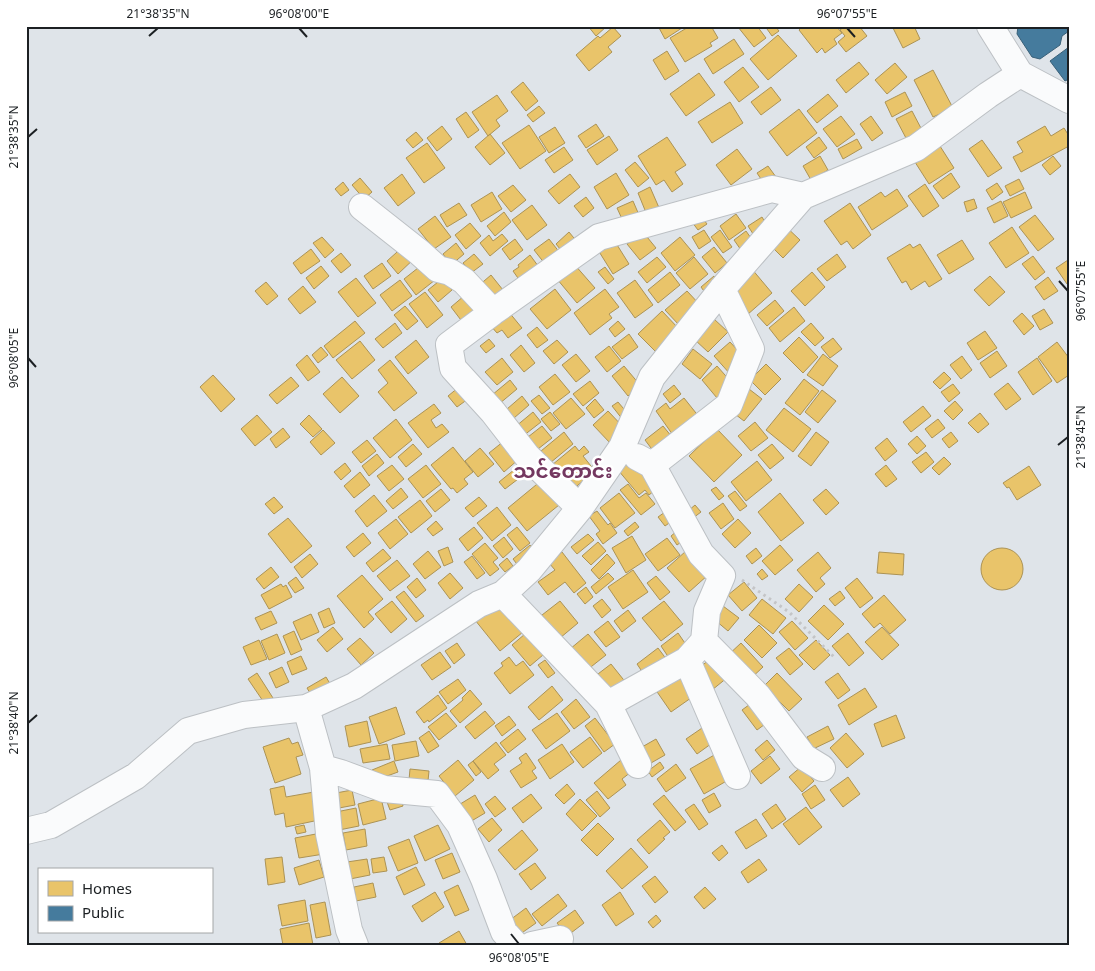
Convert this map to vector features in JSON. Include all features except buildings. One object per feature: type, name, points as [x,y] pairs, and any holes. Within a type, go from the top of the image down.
[{"type":"street","points":[[990,26],[1020,74],[1069,100]]},
{"type":"street","points":[[26,831],[51,825],[136,776],[188,731],[244,715],[306,708],[354,686],[478,604],[503,594],[529,570],[580,508],[622,447],[652,377],[722,289],[803,196],[916,148],[1020,74]]},
{"type":"street","points":[[580,508],[527,456],[493,412],[453,368],[449,345],[599,237],[772,189],[803,196]]},
{"type":"street","points":[[362,207],[438,269],[450,272],[464,281],[493,312]]},
{"type":"street","points":[[652,465],[729,405],[751,349],[722,289]]},
{"type":"street","points":[[622,447],[652,465],[701,554],[722,576],[707,611],[696,651],[737,776]]},
{"type":"street","points":[[503,594],[608,704],[638,764]]},
{"type":"street","points":[[608,704],[696,651]]},
{"type":"street","points":[[696,651],[758,696],[804,758],[822,768]]},
{"type":"street","points":[[306,708],[323,768],[329,834],[349,930],[355,945]]},
{"type":"street","points":[[323,768],[342,772],[384,789],[436,794],[460,826],[484,879],[504,932],[516,945]]},
{"type":"street","points":[[532,945],[560,939]]},
{"type":"path","points":[[722,576],[744,580],[761,594],[789,612],[836,658]]},
{"type":"district","name":"သင်တောင်း","points":[[563,470]]}]
